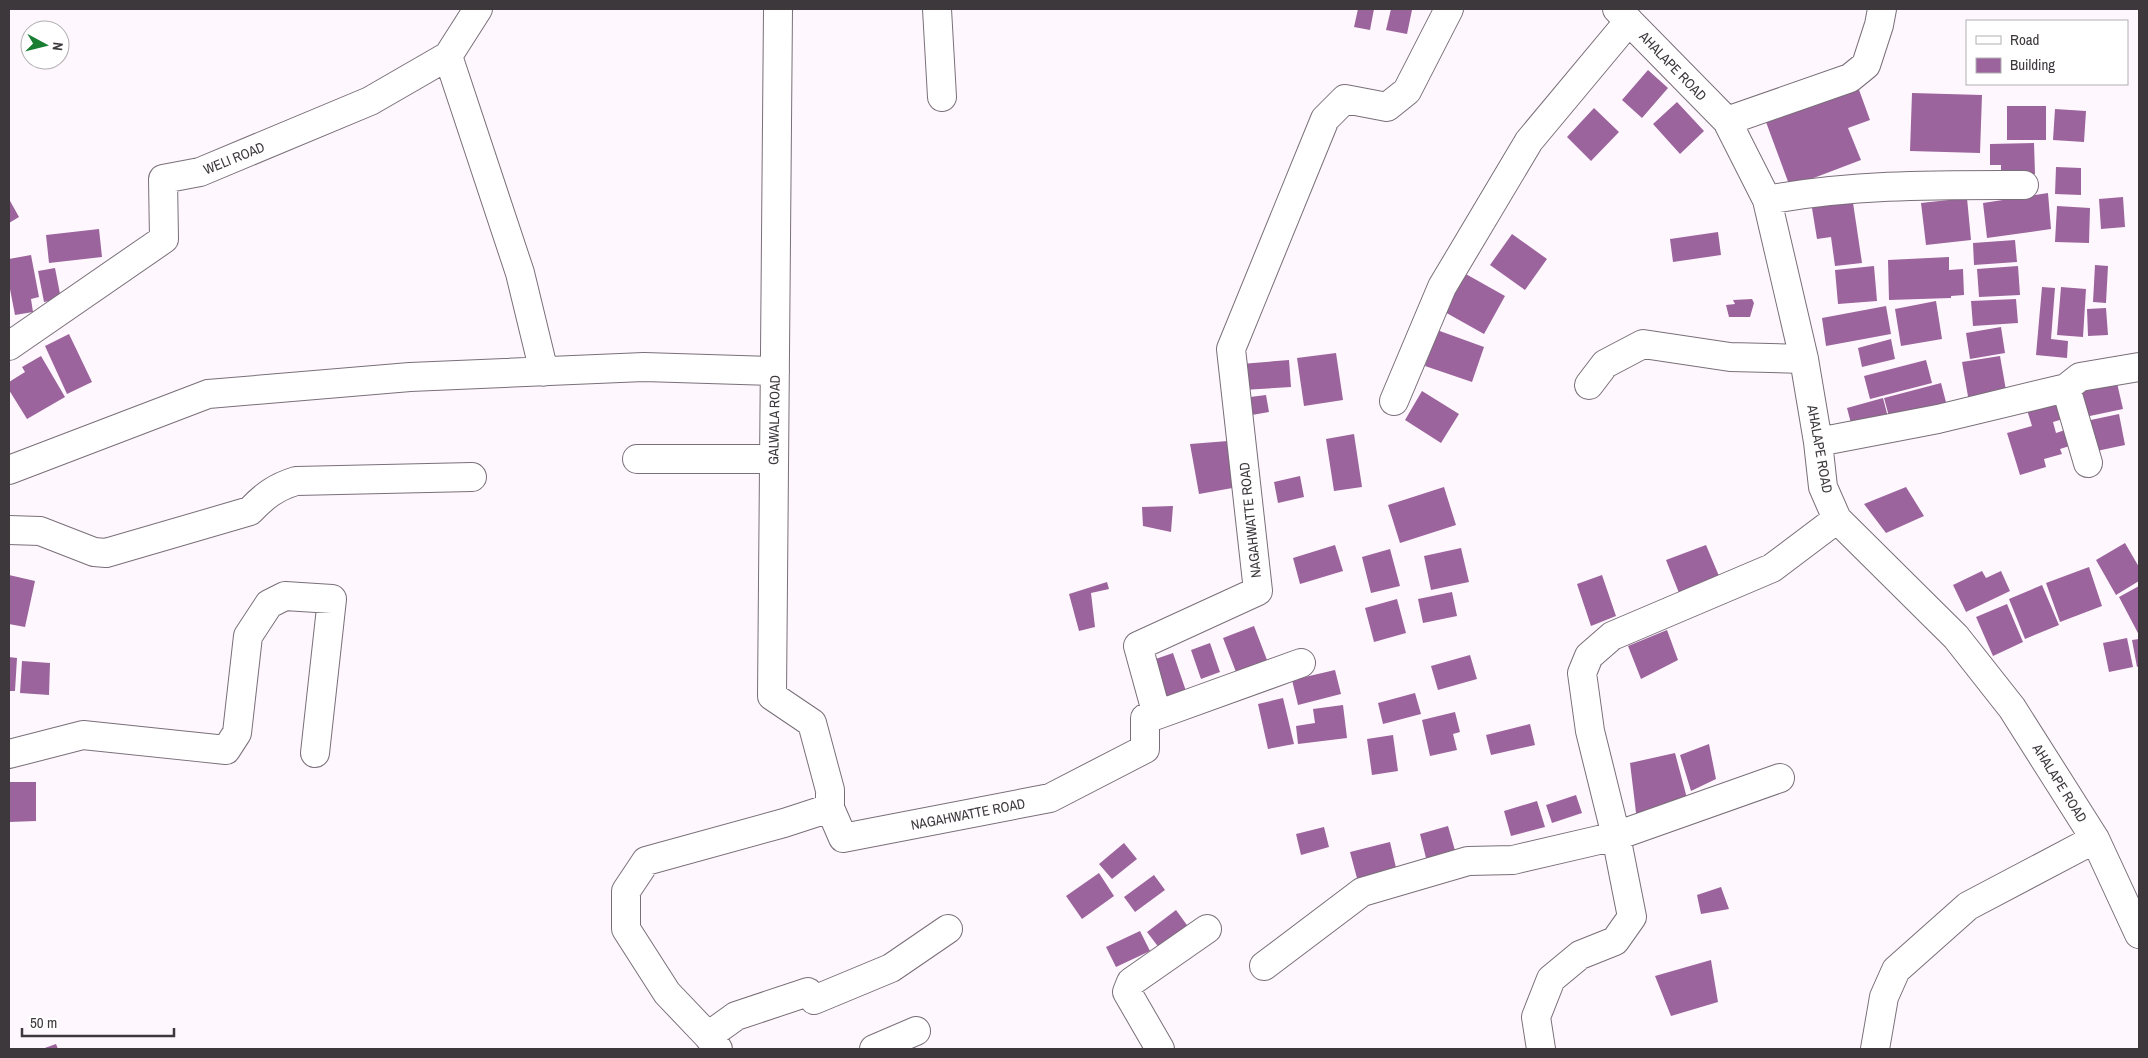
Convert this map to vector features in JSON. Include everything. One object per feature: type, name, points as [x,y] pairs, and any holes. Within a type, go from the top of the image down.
[{"type":"street","name":"WELI ROAD","points":[[9,346],[164,239],[163,179],[200,172],[370,101],[448,56],[478,9]]},
{"type":"street","name":"GALWALA ROAD","points":[[778,9],[772,696],[812,723],[830,790],[830,808]]},
{"type":"street","points":[[937,9],[942,97]]},
{"type":"street","name":"NAGAHWATTE ROAD","points":[[830,808],[843,838],[1050,798],[1145,749],[1145,718],[1158,715],[1138,646],[1258,591],[1231,349],[1325,119],[1344,99],[1387,106],[1407,91],[1449,9]]},
{"type":"street","points":[[1727,121],[1850,78],[1866,66],[1882,9]]},
{"type":"street","points":[[1394,401],[1442,287],[1529,141],[1623,15]]},
{"type":"street","name":"AHALAPE ROAD","points":[[1623,15],[1727,121],[1767,200],[1804,359],[1824,487],[1837,519],[1956,637],[2012,708],[2095,839],[2139,934]]},
{"type":"street","points":[[448,56],[520,273],[544,372]]},
{"type":"street","points":[[1767,200],[1846,188],[1908,185],[2024,185]]},
{"type":"street","points":[[1589,385],[1605,364],[1643,344],[1730,358],[1804,359]]},
{"type":"street","points":[[1818,442],[1938,419],[2066,388],[2080,377],[2139,367]]},
{"type":"street","points":[[9,470],[208,394],[410,377],[644,368],[775,371]]},
{"type":"street","points":[[2066,388],[2088,463]]},
{"type":"street","points":[[637,459],[773,459]]},
{"type":"street","points":[[9,530],[40,531],[94,552],[106,554],[250,510],[264,496],[280,486],[296,481],[472,477]]},
{"type":"street","points":[[1541,1049],[1536,1017],[1551,979],[1580,955],[1615,941],[1632,917],[1616,836],[1590,731],[1582,673],[1589,656],[1612,636],[1772,568],[1837,519]]},
{"type":"street","points":[[9,754],[83,735],[226,750],[237,734],[248,636],[269,604],[285,596],[332,599],[315,753]]},
{"type":"street","points":[[1158,715],[1301,663]]},
{"type":"street","points":[[1264,966],[1362,892],[1468,861],[1514,860],[1616,836],[1780,778]]},
{"type":"street","points":[[830,808],[784,823],[646,861],[626,890],[626,929],[667,993],[713,1042],[736,1016],[808,992],[814,1000],[891,968],[948,930]]},
{"type":"street","points":[[1875,1049],[1884,997],[1896,970],[1968,906],[2095,839]]},
{"type":"street","points":[[1160,1049],[1127,992],[1131,982],[1207,929]]},
{"type":"street","points":[[874,1049],[916,1032]]},
{"type":"building","points":[[1358,9],[1374,9],[1370,30],[1354,27]]},
{"type":"building","points":[[1391,9],[1412,10],[1407,34],[1386,30]]},
{"type":"building","points":[[1648,70],[1668,88],[1642,118],[1622,100]]},
{"type":"building","points":[[1858,87],[1870,120],[1848,128],[1861,160],[1790,187],[1766,122]]},
{"type":"building","points":[[1912,93],[1982,95],[1980,153],[1910,151]]},
{"type":"building","points":[[1677,102],[1704,131],[1680,154],[1653,124]]},
{"type":"building","points":[[2007,106],[2046,106],[2046,140],[2007,140]]},
{"type":"building","points":[[1594,108],[1619,132],[1591,161],[1567,137]]},
{"type":"building","points":[[2055,109],[2086,111],[2084,142],[2053,140]]},
{"type":"building","points":[[2034,143],[2035,174],[2001,174],[2001,165],[1990,165],[1990,144]]},
{"type":"building","points":[[2056,167],[2081,168],[2081,195],[2055,194]]},
{"type":"building","points":[[2048,193],[2051,229],[1987,238],[1983,203]]},
{"type":"building","points":[[1852,196],[1862,263],[1835,266],[1831,237],[1817,239],[1811,202]]},
{"type":"building","points":[[2123,197],[2125,227],[2101,229],[2099,199]]},
{"type":"building","points":[[1967,198],[1971,240],[1926,245],[1921,203]]},
{"type":"building","points":[[9,199],[19,217],[9,223]]},
{"type":"building","points":[[2057,206],[2090,208],[2089,243],[2055,242]]},
{"type":"building","points":[[99,229],[102,257],[49,263],[46,235]]},
{"type":"building","points":[[1718,232],[1721,255],[1673,262],[1670,239]]},
{"type":"building","points":[[1512,234],[1547,259],[1525,290],[1490,265]]},
{"type":"building","points":[[2015,240],[2017,262],[1974,265],[1973,243]]},
{"type":"building","points":[[31,255],[39,297],[31,299],[33,312],[15,315],[9,284],[9,259]]},
{"type":"building","points":[[1949,257],[1949,270],[1963,269],[1964,295],[1951,296],[1951,298],[1889,300],[1888,260]]},
{"type":"building","points":[[2095,265],[2108,266],[2106,303],[2093,302]]},
{"type":"building","points":[[1874,266],[1877,301],[1838,304],[1835,270]]},
{"type":"building","points":[[2018,266],[2020,295],[1979,297],[1977,269]]},
{"type":"building","points":[[55,268],[61,299],[44,302],[38,271]]},
{"type":"building","points":[[1464,273],[1505,296],[1484,334],[1443,311]]},
{"type":"building","points":[[2042,287],[2055,288],[2051,339],[2068,341],[2067,358],[2036,355]]},
{"type":"building","points":[[2061,287],[2086,289],[2083,337],[2057,335]]},
{"type":"building","points":[[1752,299],[1754,303],[1750,317],[1729,317],[1726,305],[1735,304],[1733,300]]},
{"type":"building","points":[[2016,299],[2018,323],[1973,326],[1971,301]]},
{"type":"building","points":[[1936,301],[1942,339],[1901,346],[1895,309]]},
{"type":"building","points":[[1886,306],[1891,334],[1826,346],[1822,318]]},
{"type":"building","points":[[2106,308],[2108,335],[2088,336],[2087,309]]},
{"type":"building","points":[[2001,327],[2005,353],[1970,359],[1966,333]]},
{"type":"building","points":[[1437,330],[1484,347],[1472,382],[1425,366]]},
{"type":"building","points":[[69,334],[92,382],[67,394],[45,346]]},
{"type":"building","points":[[1891,339],[1895,359],[1862,367],[1858,348]]},
{"type":"building","points":[[1336,353],[1343,400],[1304,406],[1297,358]]},
{"type":"building","points":[[41,356],[65,397],[27,419],[9,390],[9,382],[25,372],[22,367]]},
{"type":"building","points":[[2000,356],[2007,396],[1969,402],[1962,362]]},
{"type":"building","points":[[1289,360],[1291,387],[1243,390],[1241,364]]},
{"type":"building","points":[[1926,360],[1932,383],[1870,399],[1864,376]]},
{"type":"building","points":[[1941,383],[1947,406],[1890,420],[1884,398]]},
{"type":"building","points":[[2117,383],[2123,409],[2085,417],[2080,391]]},
{"type":"building","points":[[1422,391],[1459,414],[1441,443],[1405,420]]},
{"type":"building","points":[[1266,395],[1269,412],[1252,415],[1250,397]]},
{"type":"building","points":[[1883,398],[1889,421],[1853,431],[1847,408]]},
{"type":"building","points":[[2065,402],[2070,417],[2053,422],[2056,433],[2071,428],[2076,444],[2060,449],[2062,454],[2044,459],[2046,467],[2020,475],[2007,433],[2032,426],[2027,410],[2048,403],[2049,407]]},
{"type":"building","points":[[2119,414],[2125,445],[2092,452],[2086,421]]},
{"type":"building","points":[[1354,434],[1362,487],[1334,491],[1326,439]]},
{"type":"building","points":[[1228,441],[1238,487],[1199,494],[1190,444]]},
{"type":"building","points":[[1300,476],[1304,497],[1278,503],[1274,482]]},
{"type":"building","points":[[1444,487],[1456,525],[1400,543],[1388,505]]},
{"type":"building","points":[[1906,487],[1924,516],[1886,533],[1864,504]]},
{"type":"building","points":[[1173,506],[1171,532],[1143,526],[1142,507]]},
{"type":"building","points":[[2125,543],[2139,567],[2139,581],[2116,595],[2096,560]]},
{"type":"building","points":[[1335,545],[1343,571],[1300,584],[1293,558]]},
{"type":"building","points":[[1706,545],[1719,576],[1679,593],[1666,560]]},
{"type":"building","points":[[1461,548],[1469,582],[1431,590],[1424,556]]},
{"type":"building","points":[[1390,549],[1400,586],[1371,593],[1362,557]]},
{"type":"building","points":[[2089,567],[2102,606],[2060,622],[2046,583]]},
{"type":"building","points":[[1982,571],[1986,578],[2001,571],[2010,591],[1966,612],[1953,585]]},
{"type":"building","points":[[9,575],[35,581],[25,627],[9,624]]},
{"type":"building","points":[[1602,575],[1616,616],[1591,626],[1577,584]]},
{"type":"building","points":[[1107,582],[1109,589],[1091,593],[1095,627],[1079,631],[1069,594]]},
{"type":"building","points":[[2042,585],[2059,625],[2025,639],[2009,599]]},
{"type":"building","points":[[2139,586],[2139,635],[2119,597]]},
{"type":"building","points":[[1452,592],[1457,616],[1423,623],[1418,599]]},
{"type":"building","points":[[1397,599],[1406,633],[1374,642],[1365,608]]},
{"type":"building","points":[[2007,604],[2023,642],[1993,656],[1976,617]]},
{"type":"building","points":[[1254,626],[1267,660],[1236,672],[1223,638]]},
{"type":"building","points":[[1667,630],[1678,660],[1641,679],[1628,646]]},
{"type":"building","points":[[2127,638],[2133,667],[2109,672],[2103,643]]},
{"type":"building","points":[[2139,639],[2139,666],[2137,667],[2132,640]]},
{"type":"building","points":[[1210,643],[1220,672],[1201,679],[1191,650]]},
{"type":"building","points":[[1173,653],[1187,694],[1161,703],[1147,662]]},
{"type":"building","points":[[1470,655],[1477,679],[1438,690],[1431,666]]},
{"type":"building","points":[[9,657],[17,658],[15,691],[9,691]]},
{"type":"building","points":[[22,661],[50,663],[49,695],[20,693]]},
{"type":"building","points":[[1335,670],[1341,694],[1298,705],[1292,680]]},
{"type":"building","points":[[1415,693],[1421,714],[1383,724],[1378,703]]},
{"type":"building","points":[[1283,698],[1294,744],[1268,749],[1258,704]]},
{"type":"building","points":[[1343,705],[1347,738],[1298,744],[1296,726],[1315,723],[1313,709]]},
{"type":"building","points":[[1455,712],[1460,732],[1453,734],[1457,750],[1430,756],[1422,720]]},
{"type":"building","points":[[1530,724],[1535,745],[1491,755],[1486,735]]},
{"type":"building","points":[[1393,735],[1398,771],[1372,775],[1367,739]]},
{"type":"building","points":[[1709,744],[1716,779],[1691,791],[1680,755]]},
{"type":"building","points":[[1675,753],[1688,802],[1637,821],[1630,763]]},
{"type":"building","points":[[9,782],[36,782],[36,821],[9,822]]},
{"type":"building","points":[[1576,795],[1582,813],[1552,823],[1546,805]]},
{"type":"building","points":[[1537,801],[1545,827],[1511,836],[1504,811]]},
{"type":"building","points":[[1448,826],[1456,854],[1427,862],[1420,834]]},
{"type":"building","points":[[1324,827],[1329,847],[1301,855],[1296,834]]},
{"type":"building","points":[[1390,842],[1397,872],[1358,882],[1350,852]]},
{"type":"building","points":[[1124,843],[1137,859],[1112,879],[1099,864]]},
{"type":"building","points":[[1099,873],[1114,896],[1082,919],[1066,896]]},
{"type":"building","points":[[1154,875],[1165,890],[1135,912],[1124,897]]},
{"type":"building","points":[[1721,887],[1729,909],[1701,914],[1697,895]]},
{"type":"building","points":[[1176,910],[1192,932],[1163,953],[1147,932]]},
{"type":"building","points":[[1140,931],[1150,951],[1116,967],[1106,947]]},
{"type":"building","points":[[1711,960],[1718,1002],[1671,1016],[1655,976]]},
{"type":"building","points":[[56,1044],[58,1049],[42,1049]]}]
